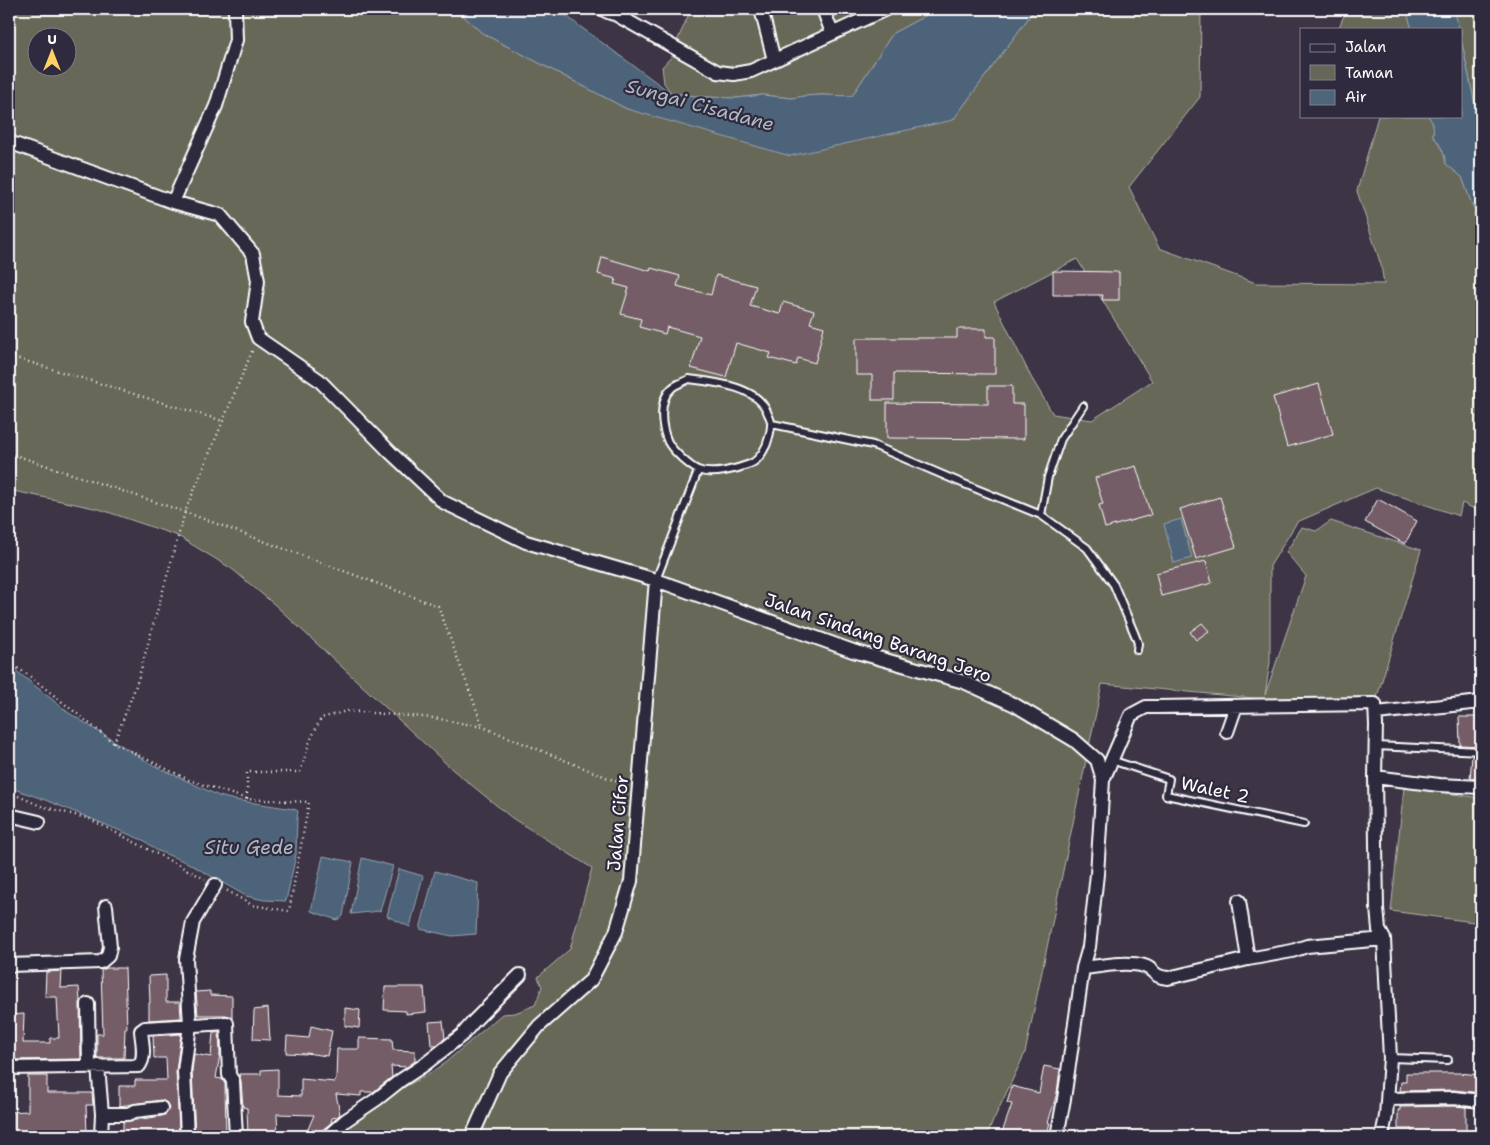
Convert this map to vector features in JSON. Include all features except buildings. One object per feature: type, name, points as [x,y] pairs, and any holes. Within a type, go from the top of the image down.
[{"type":"street","points":[[173,202],[216,106],[236,40],[235,9]]},
{"type":"street","points":[[602,9],[620,11],[718,72],[734,74],[747,72],[886,9]]},
{"type":"street","points":[[761,9],[774,60]]},
{"type":"street","points":[[823,9],[832,33]]},
{"type":"street","points":[[9,142],[173,202],[220,215],[253,254],[258,281],[252,322],[258,338]]},
{"type":"street","name":"Jalan Sindang Barang Jero","points":[[258,338],[319,380],[442,502],[526,542],[656,580],[852,651],[964,682],[1015,705],[1074,740],[1097,760],[1102,775]]},
{"type":"street","name":"Jalan Cifor","points":[[472,1136],[500,1073],[539,1026],[591,980],[616,932],[630,881],[656,580]]},
{"type":"street","points":[[1376,713],[1481,702]]},
{"type":"street","points":[[1057,1136],[1083,968],[1089,947],[1098,874],[1102,775],[1111,760],[1131,715],[1138,710],[1151,707],[1375,704],[1377,908],[1379,930],[1384,939],[1390,1058],[1388,1100],[1382,1136]]},
{"type":"street","points":[[1227,732],[1236,706]]},
{"type":"street","points":[[1375,776],[1439,786],[1481,787]]},
{"type":"street","points":[[9,815],[39,822]]},
{"type":"street","points":[[187,1136],[184,1071],[190,1025],[186,959],[193,922],[216,885]]},
{"type":"street","points":[[1239,902],[1248,959]]},
{"type":"street","points":[[9,965],[100,962],[108,956],[110,947],[106,906]]},
{"type":"street","points":[[1083,968],[1125,964],[1144,966],[1156,975],[1168,978],[1248,959],[1292,951],[1307,946],[1384,939]]},
{"type":"street","points":[[328,1136],[346,1120],[377,1100],[401,1080],[424,1066],[462,1035],[520,975]]},
{"type":"street","points":[[88,1004],[94,1066],[102,1114],[101,1136]]},
{"type":"street","points":[[9,1068],[139,1066],[142,1063],[143,1057],[141,1031],[145,1028],[227,1023],[229,1075],[232,1081],[236,1136]]},
{"type":"street","points":[[1388,1100],[1454,1098],[1481,1101]]},
{"type":"street","points":[[102,1114],[128,1114],[135,1111],[161,1108]]},
{"type":"lane","points":[[689,379],[718,382],[751,394],[766,407],[772,424],[767,445],[755,462],[738,469],[719,472],[698,470],[682,459],[668,443],[663,424],[663,410],[665,398],[672,387],[689,379]]},
{"type":"lane","points":[[1040,515],[1048,477],[1062,439],[1083,406]]},
{"type":"lane","points":[[772,424],[874,445],[1040,515],[1087,548],[1109,578],[1135,634],[1138,643],[1137,650]]},
{"type":"lane","name":"Jalan Cifor","points":[[656,580],[698,470]]},
{"type":"lane","points":[[1376,746],[1481,751]]},
{"type":"lane","name":"Walet 2","points":[[1111,760],[1170,779],[1166,795],[1304,824]]},
{"type":"lane","points":[[1390,1058],[1448,1060]]},
{"type":"path","points":[[114,743],[136,682],[184,512],[258,338]]},
{"type":"path","points":[[9,356],[223,422]]},
{"type":"path","points":[[9,452],[184,512],[438,606],[483,727]]},
{"type":"path","points":[[9,664],[27,674],[114,743],[189,780],[247,799],[309,802],[288,911],[252,904],[90,819],[41,806],[9,792]]},
{"type":"path","points":[[247,799],[247,772],[300,772],[310,741],[322,718],[347,711],[434,718],[483,727],[638,790]]},
{"type":"green space","points":[[9,9],[456,9],[482,33],[627,109],[953,120],[1035,9],[1201,9],[1200,97],[1129,187],[1159,248],[1256,283],[1384,284],[1381,265],[1357,191],[1377,118],[1429,118],[1433,125],[1433,136],[1442,149],[1446,164],[1462,177],[1473,207],[1481,212],[1481,512],[1462,503],[1459,516],[1376,488],[1297,522],[1270,566],[1270,662],[1265,695],[1306,576],[1286,552],[1302,527],[1316,531],[1331,521],[1421,550],[1375,704],[1264,699],[1102,684],[1025,1053],[986,1136],[340,1136],[370,1106],[439,1068],[502,1014],[515,1013],[535,1005],[542,987],[538,977],[570,949],[592,868],[512,818],[453,770],[275,605],[232,569],[178,536],[99,509],[9,490]],"holes":[[[1077,259],[1152,381],[1092,420],[1053,414],[1031,377],[994,302]]]},
{"type":"green space","points":[[691,9],[938,9],[893,33],[852,96],[821,95],[792,98],[762,95],[737,98],[671,93],[664,83],[662,67],[674,54],[678,39]]},
{"type":"green space","points":[[1347,9],[1406,9],[1412,28],[1338,28]]},
{"type":"green space","points":[[1454,9],[1481,9],[1481,115],[1475,105],[1462,43],[1462,28],[1459,28]]},
{"type":"green space","points":[[1404,787],[1481,798],[1481,923],[1391,911]]},
{"type":"water","name":"Sungai Cisadane","points":[[456,9],[558,9],[671,93],[704,97],[737,98],[762,95],[792,98],[821,95],[852,96],[893,33],[938,9],[1035,9],[953,120],[790,156],[627,109],[482,33]]},
{"type":"water","points":[[1406,9],[1454,9],[1459,28],[1412,28]]},
{"type":"water","points":[[1462,44],[1475,105],[1481,114],[1481,212],[1473,207],[1462,177],[1446,164],[1442,149],[1433,136],[1429,118],[1462,118]]},
{"type":"water","points":[[1181,519],[1192,558],[1174,563],[1164,524]]},
{"type":"water","name":"Situ Gede","points":[[9,665],[69,713],[151,764],[219,796],[298,811],[296,855],[286,901],[264,900],[246,896],[188,863],[156,850],[145,841],[9,787]]},
{"type":"water","points":[[323,856],[353,862],[343,916],[337,920],[311,911]]},
{"type":"water","points":[[362,858],[393,866],[380,911],[351,914]]},
{"type":"water","points":[[399,869],[423,876],[410,927],[387,916]]},
{"type":"water","points":[[435,871],[478,883],[476,934],[452,936],[420,929]]}]
